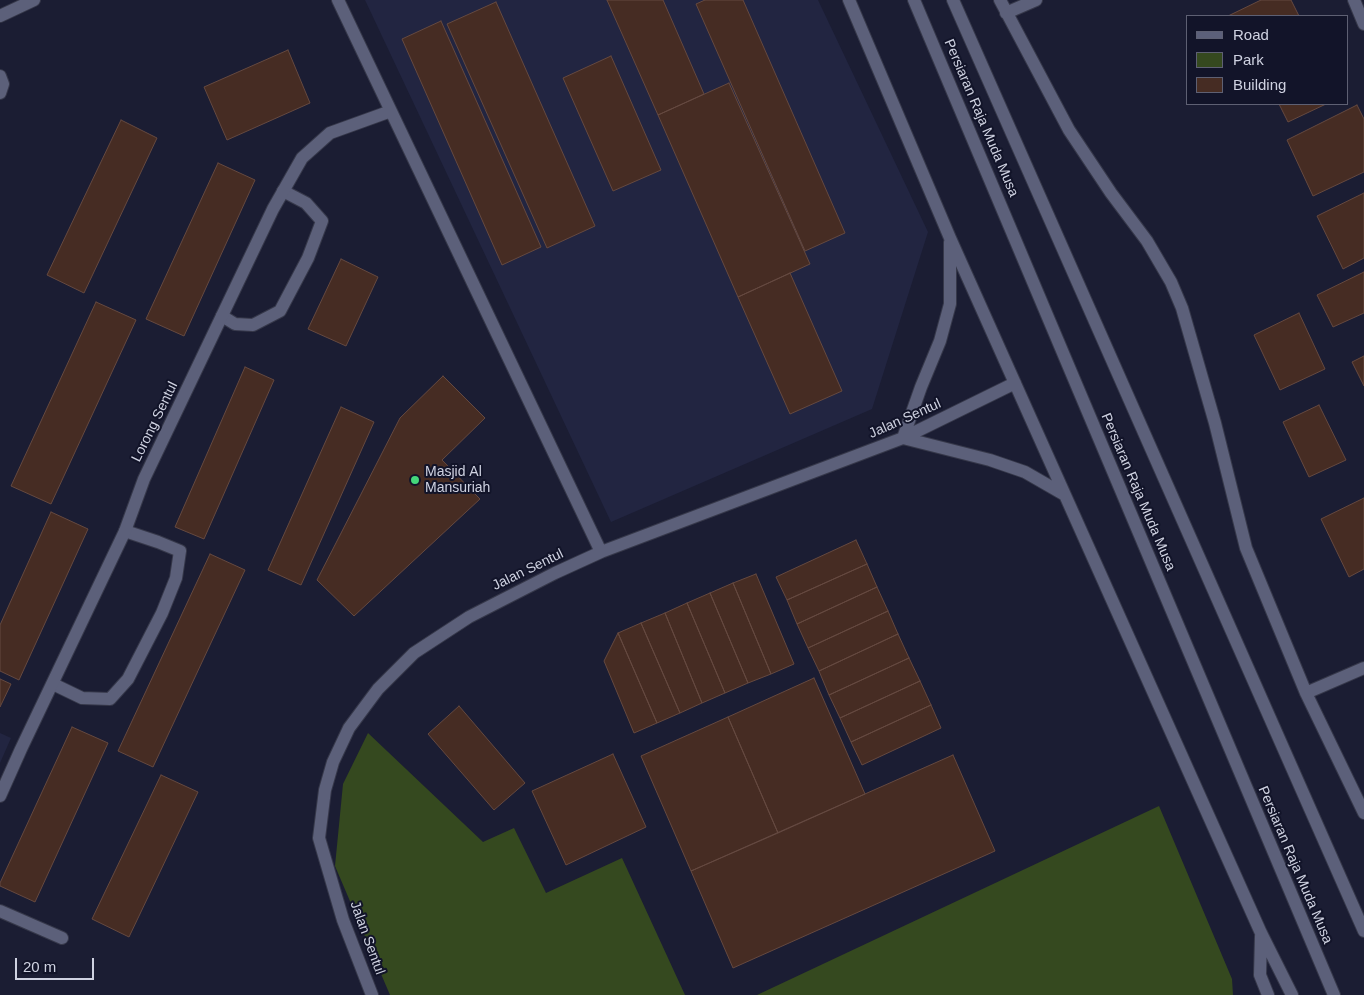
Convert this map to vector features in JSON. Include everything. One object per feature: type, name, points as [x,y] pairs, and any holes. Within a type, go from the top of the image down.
[{"type":"street","points":[[0,16],[34,0]]},
{"type":"street","points":[[338,0],[601,552]]},
{"type":"street","points":[[849,0],[950,238],[1015,384],[1261,933],[1292,995]]},
{"type":"street","name":"Persiaran Raja Muda Musa","points":[[914,0],[1334,995]]},
{"type":"street","name":"Persiaran Raja Muda Musa","points":[[954,0],[1364,931]]},
{"type":"street","points":[[1000,0],[1069,130],[1111,194],[1147,241],[1171,282],[1182,308],[1215,423],[1246,548],[1306,693],[1364,813]]},
{"type":"street","points":[[1006,13],[1036,0]]},
{"type":"street","points":[[1354,0],[1364,24]]},
{"type":"street","points":[[0,76],[3,84],[0,93]]},
{"type":"street","name":"Lorong Sentul","points":[[0,796],[125,531],[144,479],[245,266],[283,191],[302,158],[330,133],[391,111]]},
{"type":"street","points":[[222,316],[235,324],[253,325],[280,311],[308,258],[322,221],[306,203],[283,191]]},
{"type":"street","points":[[950,238],[950,304],[940,341],[903,438],[999,463],[1024,472],[1065,495]]},
{"type":"street","name":"Jalan Sentul","points":[[372,995],[343,920],[319,838],[325,790],[333,762],[349,728],[378,689],[414,653],[469,617],[601,552],[903,438],[1015,384]]},
{"type":"street","points":[[53,684],[82,698],[110,699],[128,679],[162,613],[176,578],[180,551],[125,531]]},
{"type":"street","points":[[1306,693],[1364,668]]},
{"type":"street","points":[[0,911],[62,938]]},
{"type":"street","points":[[1261,933],[1261,995]]},
{"type":"street","points":[[1260,974],[1268,995]]},
{"type":"shaded area","points":[[365,0],[818,0],[928,232],[872,409],[611,522]]},
{"type":"shaded area","points":[[0,733],[11,738],[0,763]]},
{"type":"green space","points":[[368,733],[483,842],[514,828],[546,893],[622,858],[685,995],[390,995],[335,866],[343,784]]},
{"type":"green space","points":[[1159,806],[1232,979],[1233,995],[757,995]]},
{"type":"building","points":[[607,0],[663,0],[704,94],[658,115]]},
{"type":"building","points":[[705,0],[743,0],[845,233],[805,251],[696,4]]},
{"type":"building","points":[[1261,0],[1291,0],[1298,15],[1230,15]]},
{"type":"building","points":[[496,2],[595,226],[547,248],[447,24]]},
{"type":"building","points":[[441,21],[541,247],[502,265],[402,39]]},
{"type":"building","points":[[288,50],[310,103],[227,140],[204,87]]},
{"type":"building","points":[[611,56],[661,170],[613,191],[563,78]]},
{"type":"building","points":[[729,83],[810,264],[738,297],[658,115]]},
{"type":"building","points":[[1280,105],[1324,105],[1288,122]]},
{"type":"building","points":[[1357,105],[1364,119],[1364,172],[1313,196],[1287,140]]},
{"type":"building","points":[[121,120],[157,138],[84,293],[47,275]]},
{"type":"building","points":[[218,163],[255,180],[184,336],[146,319]]},
{"type":"building","points":[[1364,193],[1364,258],[1343,269],[1317,216]]},
{"type":"building","points":[[341,259],[378,277],[346,346],[308,329]]},
{"type":"building","points":[[1364,272],[1364,313],[1333,327],[1317,295]]},
{"type":"building","points":[[790,273],[842,391],[790,414],[738,297]]},
{"type":"building","points":[[96,302],[136,320],[51,504],[11,486]]},
{"type":"building","points":[[1299,313],[1325,369],[1280,390],[1254,335]]},
{"type":"building","points":[[1364,356],[1364,386],[1352,362]]},
{"type":"building","points":[[245,367],[274,380],[204,539],[175,527]]},
{"type":"building","name":"Masjid Al Mansuriah","points":[[443,376],[485,418],[442,460],[480,499],[354,616],[317,580],[400,418]]},
{"type":"building","points":[[1319,405],[1346,460],[1309,477],[1283,422]]},
{"type":"building","points":[[341,407],[374,422],[301,585],[268,570]]},
{"type":"building","points":[[1364,498],[1364,569],[1349,577],[1321,519]]},
{"type":"building","points":[[51,512],[88,529],[19,680],[0,671],[0,625]]},
{"type":"building","points":[[856,540],[867,564],[787,600],[776,577]]},
{"type":"building","points":[[210,554],[245,570],[153,767],[118,751]]},
{"type":"building","points":[[867,564],[877,587],[797,624],[787,600]]},
{"type":"building","points":[[756,574],[794,664],[771,674],[733,583]]},
{"type":"building","points":[[733,583],[771,674],[748,683],[710,593]]},
{"type":"building","points":[[877,587],[888,611],[808,648],[797,624]]},
{"type":"building","points":[[710,593],[748,683],[725,693],[687,603]]},
{"type":"building","points":[[687,603],[725,693],[702,703],[665,613]]},
{"type":"building","points":[[888,611],[898,634],[819,671],[808,648]]},
{"type":"building","points":[[665,613],[702,703],[680,713],[641,623]]},
{"type":"building","points":[[641,623],[680,713],[657,723],[618,633]]},
{"type":"building","points":[[618,633],[657,723],[634,733],[604,661]]},
{"type":"building","points":[[898,634],[909,658],[829,695],[819,671]]},
{"type":"building","points":[[909,658],[920,681],[840,718],[829,695]]},
{"type":"building","points":[[814,678],[865,794],[778,833],[728,717]]},
{"type":"building","points":[[0,679],[11,684],[0,707]]},
{"type":"building","points":[[920,681],[931,705],[851,742],[840,718]]},
{"type":"building","points":[[931,705],[941,728],[862,765],[851,742]]},
{"type":"building","points":[[459,706],[525,783],[494,810],[428,734]]},
{"type":"building","points":[[728,717],[778,833],[691,871],[641,756]]},
{"type":"building","points":[[72,727],[108,743],[35,902],[0,886],[0,883]]},
{"type":"building","points":[[613,754],[646,827],[566,865],[532,791]]},
{"type":"building","points":[[953,755],[995,851],[733,968],[691,871]]},
{"type":"building","points":[[161,775],[198,792],[129,937],[92,919]]},
{"type":"place","name":"Masjid Al Mansuriah","points":[[415,480]]}]
